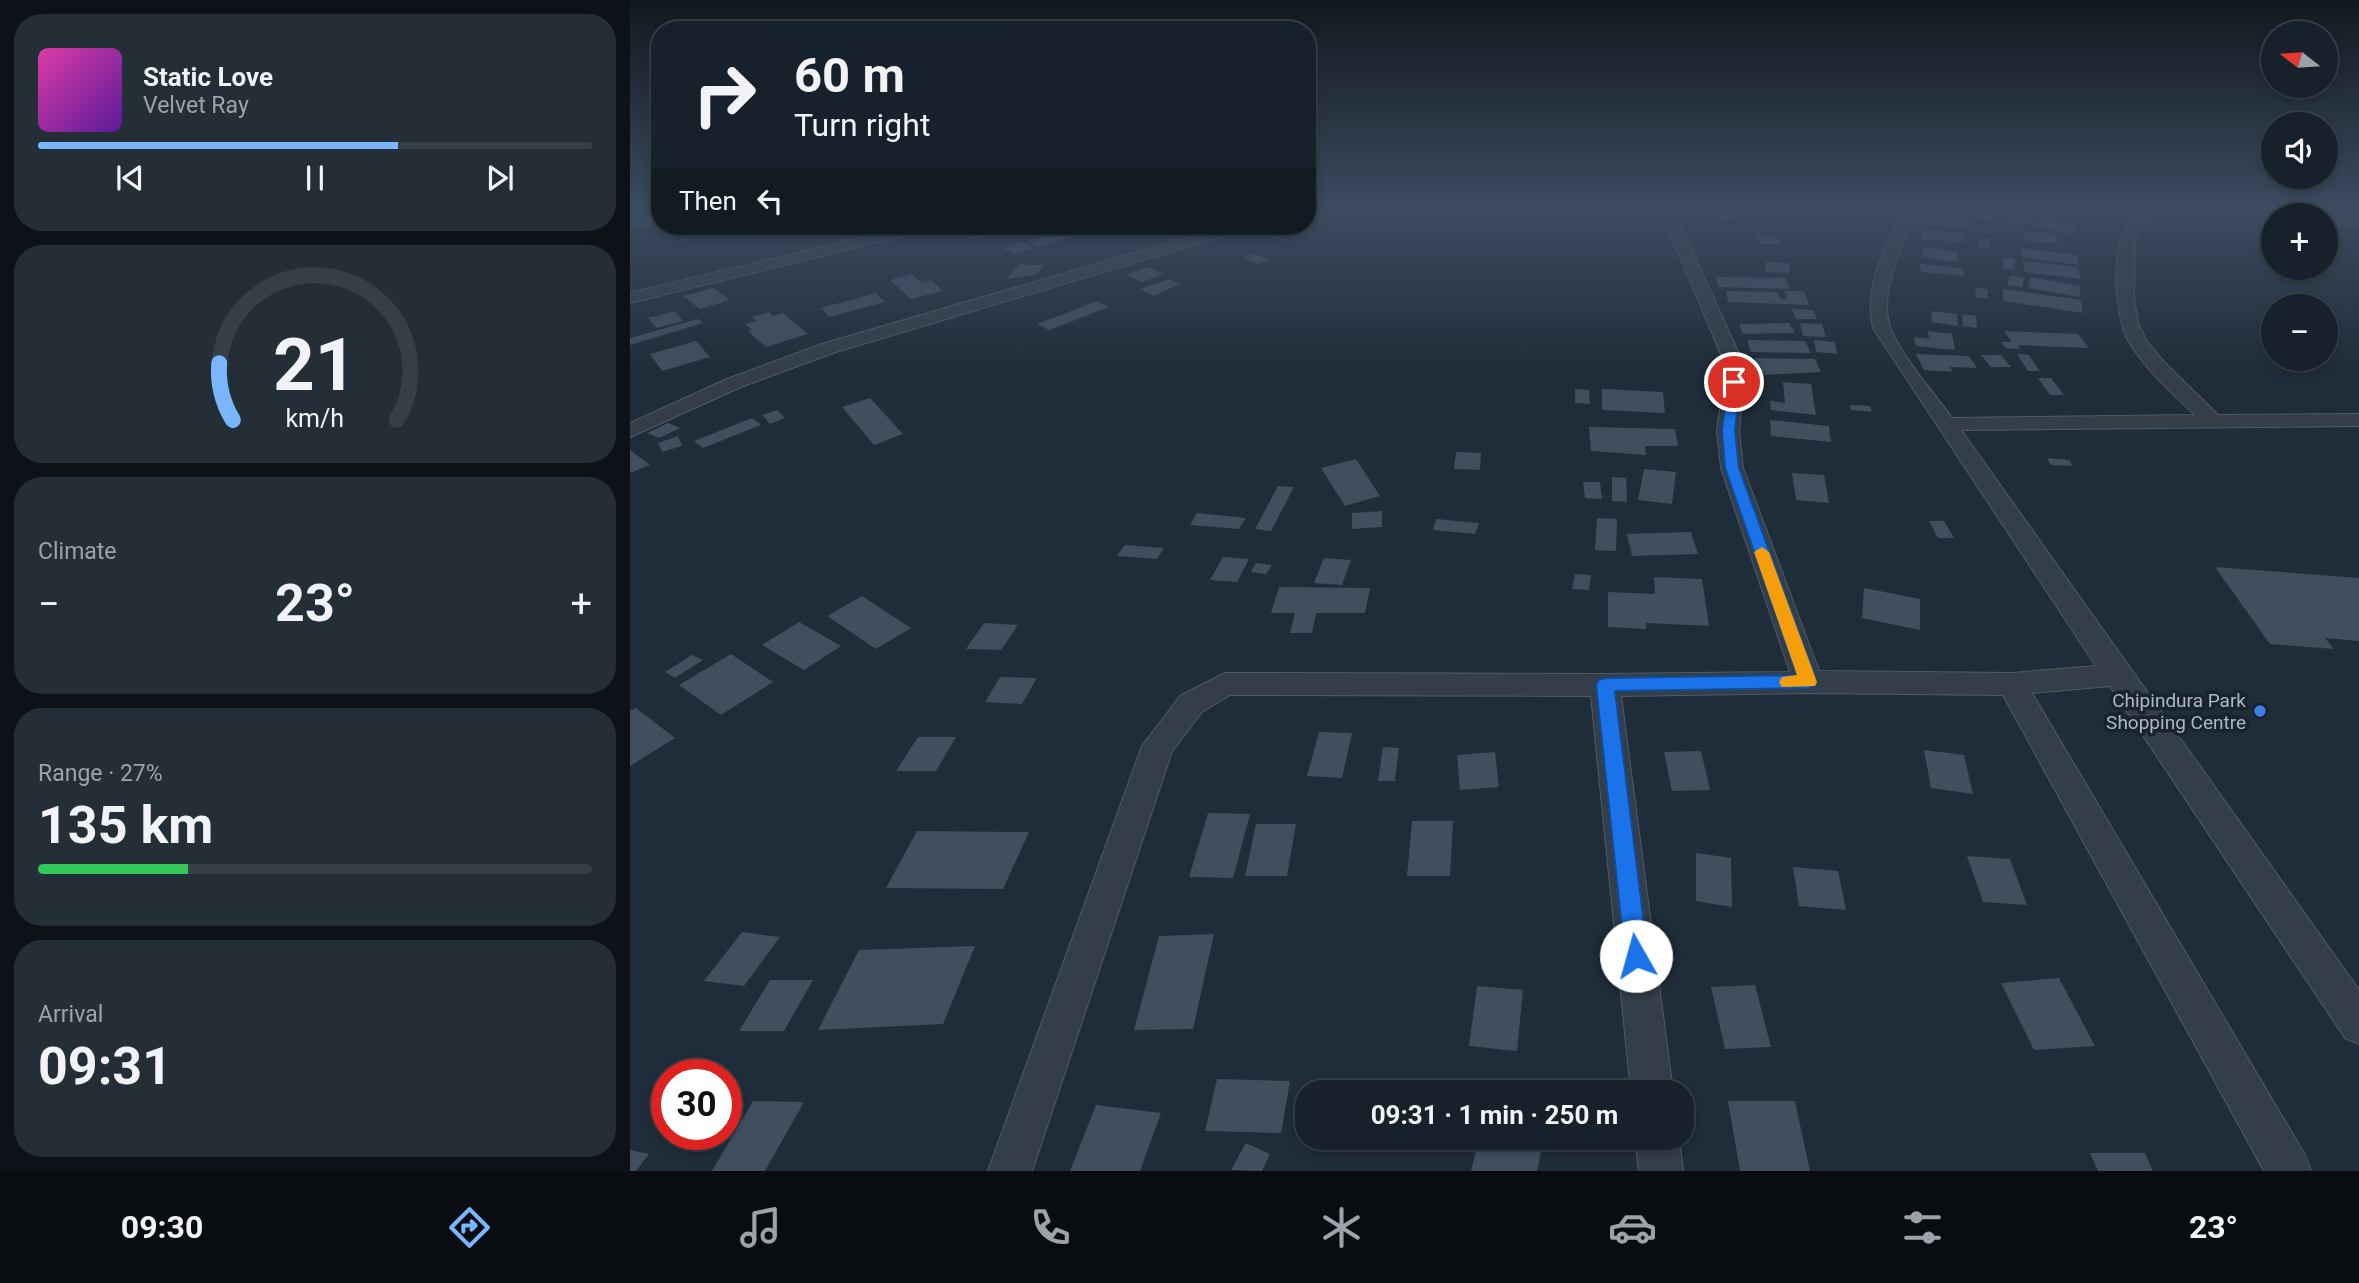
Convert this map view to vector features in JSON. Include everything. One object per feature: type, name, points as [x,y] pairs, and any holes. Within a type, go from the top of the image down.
[{"type":"street","points":[[630,298],[775,263]]},
{"type":"street","points":[[630,431],[734,383],[829,348],[1118,263]]},
{"type":"street","points":[[1690,263],[1730,354],[1734,382],[1728,431],[1732,468],[1808,682]]},
{"type":"street","points":[[1890,263],[1880,305],[1881,326],[1894,349],[2359,1024]]},
{"type":"street","points":[[2126,263],[2126,309],[2132,331],[2151,358],[2211,420]]},
{"type":"street","points":[[1945,424],[2359,420]]},
{"type":"street","points":[[1010,1171],[1158,746],[1191,704],[1225,684],[2012,684],[2118,675]]},
{"type":"street","points":[[2012,684],[2289,1171]]},
{"type":"street","points":[[1605,685],[1651,1080]]},
{"type":"street","points":[[1658,1150],[1661,1171]]},
{"type":"building","points":[[1020,263],[1044,265],[1037,274],[1007,279]]},
{"type":"building","points":[[1765,263],[1789,263],[1790,273],[1766,272]]},
{"type":"building","points":[[2003,263],[2014,263],[2015,270],[2003,269]]},
{"type":"building","points":[[2022,263],[2077,267],[2081,279],[2025,272]]},
{"type":"building","points":[[1920,264],[1962,268],[1964,276],[1921,272]]},
{"type":"building","points":[[1147,267],[1164,274],[1142,282],[1126,275]]},
{"type":"building","points":[[912,274],[922,283],[931,280],[943,291],[911,299],[890,280]]},
{"type":"building","points":[[2010,275],[2024,278],[2022,287],[2007,285]]},
{"type":"building","points":[[1716,277],[1785,278],[1790,289],[1719,287]]},
{"type":"building","points":[[2031,277],[2081,286],[2079,297],[2028,288]]},
{"type":"building","points":[[1169,279],[1179,284],[1154,296],[1140,289]]},
{"type":"building","points":[[713,288],[730,300],[700,309],[683,296]]},
{"type":"building","points":[[1976,288],[1988,289],[1987,299],[1975,297]]},
{"type":"building","points":[[2003,289],[2081,300],[2083,313],[2003,301]]},
{"type":"building","points":[[1726,291],[1777,292],[1780,299],[1787,299],[1784,291],[1804,291],[1809,305],[1728,302]]},
{"type":"building","points":[[876,293],[885,302],[829,317],[821,308]]},
{"type":"building","points":[[1097,301],[1109,307],[1049,330],[1037,324]]},
{"type":"building","points":[[1792,309],[1813,310],[1817,319],[1796,319]]},
{"type":"building","points":[[675,311],[683,321],[656,328],[648,318]]},
{"type":"building","points":[[1932,311],[1957,314],[1958,326],[1931,322]]},
{"type":"building","points":[[769,312],[773,316],[783,313],[808,334],[766,347],[748,331],[752,330],[745,324],[756,321],[752,317]]},
{"type":"building","points":[[1962,314],[1976,316],[1977,328],[1963,326]]},
{"type":"building","points":[[698,319],[703,323],[630,345],[630,338]]},
{"type":"building","points":[[1789,323],[1795,333],[1743,334],[1739,324]]},
{"type":"building","points":[[1800,323],[1822,324],[1826,337],[1803,336]]},
{"type":"building","points":[[1928,331],[1952,334],[1955,350],[1916,346],[1914,337],[1929,339]]},
{"type":"building","points":[[2004,331],[2078,334],[2089,348],[2017,345],[2020,349],[2006,348],[2001,342],[2012,342]]},
{"type":"building","points":[[1747,340],[1805,341],[1811,353],[1751,352]]},
{"type":"building","points":[[1814,340],[1835,342],[1837,354],[1816,352]]},
{"type":"building","points":[[696,341],[710,357],[662,371],[650,354]]},
{"type":"building","points":[[1916,354],[1969,356],[1977,368],[1950,367],[1953,372],[1924,370]]},
{"type":"building","points":[[2017,354],[2029,355],[2040,371],[2028,371]]},
{"type":"building","points":[[1981,355],[2001,355],[2011,367],[1991,367]]},
{"type":"building","points":[[1755,358],[1815,359],[1821,372],[1761,375]]},
{"type":"building","points":[[2038,378],[2051,378],[2064,395],[2050,395]]},
{"type":"building","points":[[1783,382],[1811,384],[1816,415],[1771,410],[1770,401],[1785,403]]},
{"type":"building","points":[[1575,389],[1589,390],[1590,404],[1575,403]]},
{"type":"building","points":[[1602,389],[1663,392],[1665,413],[1602,410]]},
{"type":"building","points":[[870,398],[903,434],[874,445],[842,407]]},
{"type":"building","points":[[1850,405],[1870,406],[1872,412],[1851,410]]},
{"type":"building","points":[[777,410],[785,418],[770,424],[762,415]]},
{"type":"building","points":[[752,418],[761,425],[703,448],[694,441]]},
{"type":"building","points":[[1770,420],[1829,426],[1831,442],[1771,436]]},
{"type":"building","points":[[668,423],[680,428],[659,438],[647,433]]},
{"type":"building","points":[[1589,427],[1675,429],[1678,446],[1645,446],[1646,455],[1591,451]]},
{"type":"building","points":[[678,436],[682,446],[662,452],[658,443]]},
{"type":"building","points":[[630,450],[650,465],[630,473]]},
{"type":"building","points":[[1456,452],[1481,453],[1480,470],[1454,469]]},
{"type":"building","points":[[2047,458],[2069,460],[2073,466],[2051,465]]},
{"type":"building","points":[[1356,459],[1380,496],[1345,506],[1321,468]]},
{"type":"building","points":[[1644,469],[1676,472],[1672,504],[1638,500]]},
{"type":"building","points":[[1792,473],[1824,475],[1829,503],[1796,500]]},
{"type":"building","points":[[1612,477],[1626,478],[1627,502],[1612,501]]},
{"type":"building","points":[[1583,482],[1600,482],[1602,499],[1585,498]]},
{"type":"building","points":[[1278,486],[1294,487],[1271,531],[1255,529]]},
{"type":"building","points":[[1382,511],[1382,527],[1352,529],[1352,513]]},
{"type":"building","points":[[1197,513],[1246,518],[1239,529],[1190,525]]},
{"type":"building","points":[[1597,518],[1617,519],[1616,551],[1595,550]]},
{"type":"building","points":[[1436,519],[1479,523],[1475,534],[1433,530]]},
{"type":"building","points":[[1929,521],[1944,521],[1954,538],[1938,538]]},
{"type":"building","points":[[1691,532],[1698,554],[1632,556],[1627,534]]},
{"type":"building","points":[[1125,545],[1164,548],[1157,559],[1117,556]]},
{"type":"building","points":[[1223,557],[1249,559],[1237,582],[1210,580]]},
{"type":"building","points":[[1324,558],[1351,560],[1342,585],[1314,583]]},
{"type":"building","points":[[1256,563],[1272,565],[1266,574],[1251,572]]},
{"type":"building","points":[[2215,567],[2359,578],[2359,641],[2325,638],[2334,649],[2270,644]]},
{"type":"building","points":[[1575,574],[1591,575],[1589,590],[1572,589]]},
{"type":"building","points":[[1654,577],[1702,579],[1709,626],[1646,623],[1646,629],[1608,627],[1608,592],[1655,594]]},
{"type":"building","points":[[1279,587],[1370,588],[1365,613],[1316,613],[1312,633],[1290,633],[1295,613],[1271,613]]},
{"type":"building","points":[[1864,588],[1920,599],[1920,630],[1862,618]]},
{"type":"building","points":[[862,596],[911,628],[876,649],[827,616]]},
{"type":"building","points":[[799,622],[841,646],[804,670],[762,645]]},
{"type":"building","points":[[984,623],[1018,625],[1001,650],[966,649]]},
{"type":"building","points":[[731,654],[773,682],[721,715],[679,685]]},
{"type":"building","points":[[692,655],[703,660],[675,678],[665,672]]},
{"type":"building","points":[[1000,677],[1037,678],[1022,704],[985,702]]},
{"type":"building","points":[[636,708],[675,738],[630,766],[630,711]]},
{"type":"building","points":[[1319,732],[1352,733],[1342,778],[1307,776]]},
{"type":"building","points":[[918,737],[956,737],[936,771],[896,771]]},
{"type":"building","points":[[1383,747],[1399,748],[1395,781],[1378,781]]},
{"type":"building","points":[[1924,750],[1964,755],[1973,794],[1931,788]]},
{"type":"building","points":[[1701,751],[1710,790],[1672,791],[1664,752]]},
{"type":"building","points":[[1495,752],[1499,787],[1460,790],[1457,755]]},
{"type":"building","points":[[1208,813],[1250,814],[1233,878],[1189,877]]},
{"type":"building","points":[[1412,821],[1453,821],[1450,876],[1407,876]]},
{"type":"building","points":[[1256,824],[1296,824],[1287,876],[1245,876]]},
{"type":"building","points":[[917,831],[1029,832],[1003,889],[886,888]]},
{"type":"building","points":[[1696,853],[1731,858],[1732,907],[1696,901]]},
{"type":"building","points":[[1967,856],[2010,859],[2027,905],[1983,902]]},
{"type":"building","points":[[1793,867],[1838,871],[1846,910],[1799,906]]},
{"type":"building","points":[[742,932],[780,937],[744,986],[704,981]]},
{"type":"building","points":[[1214,934],[1193,1029],[1134,1030],[1159,936]]},
{"type":"building","points":[[975,946],[943,1024],[818,1030],[859,950]]},
{"type":"building","points":[[2059,978],[2095,1046],[2034,1050],[2001,983]]},
{"type":"building","points":[[770,980],[813,980],[784,1031],[739,1031]]},
{"type":"building","points":[[1755,985],[1771,1047],[1725,1049],[1711,987]]},
{"type":"building","points":[[1477,986],[1523,990],[1517,1051],[1469,1046]]},
{"type":"building","points":[[1217,1079],[1290,1081],[1281,1133],[1205,1131]]},
{"type":"building","points":[[753,1101],[804,1102],[765,1171],[712,1171],[724,1150],[742,1150],[742,1120]]},
{"type":"building","points":[[1728,1101],[1795,1101],[1810,1171],[1740,1171]]},
{"type":"building","points":[[1096,1105],[1161,1113],[1140,1171],[1070,1171]]},
{"type":"building","points":[[1246,1143],[1270,1154],[1262,1171],[1231,1170]]},
{"type":"building","points":[[630,1150],[649,1154],[636,1171],[630,1171]]},
{"type":"building","points":[[1476,1150],[1541,1150],[1537,1171],[1471,1171]]},
{"type":"building","points":[[2090,1153],[2145,1153],[2153,1171],[2098,1171]]},
{"type":"slow traffic","points":[[1762,552],[1808,682],[1788,682]]},
{"type":"place","name":"Chipindura Park Shopping Centre","points":[[2260,711]]},
{"type":"route","points":[[1636,956],[1605,685],[1808,682],[1732,468],[1728,431],[1734,382]]}]
